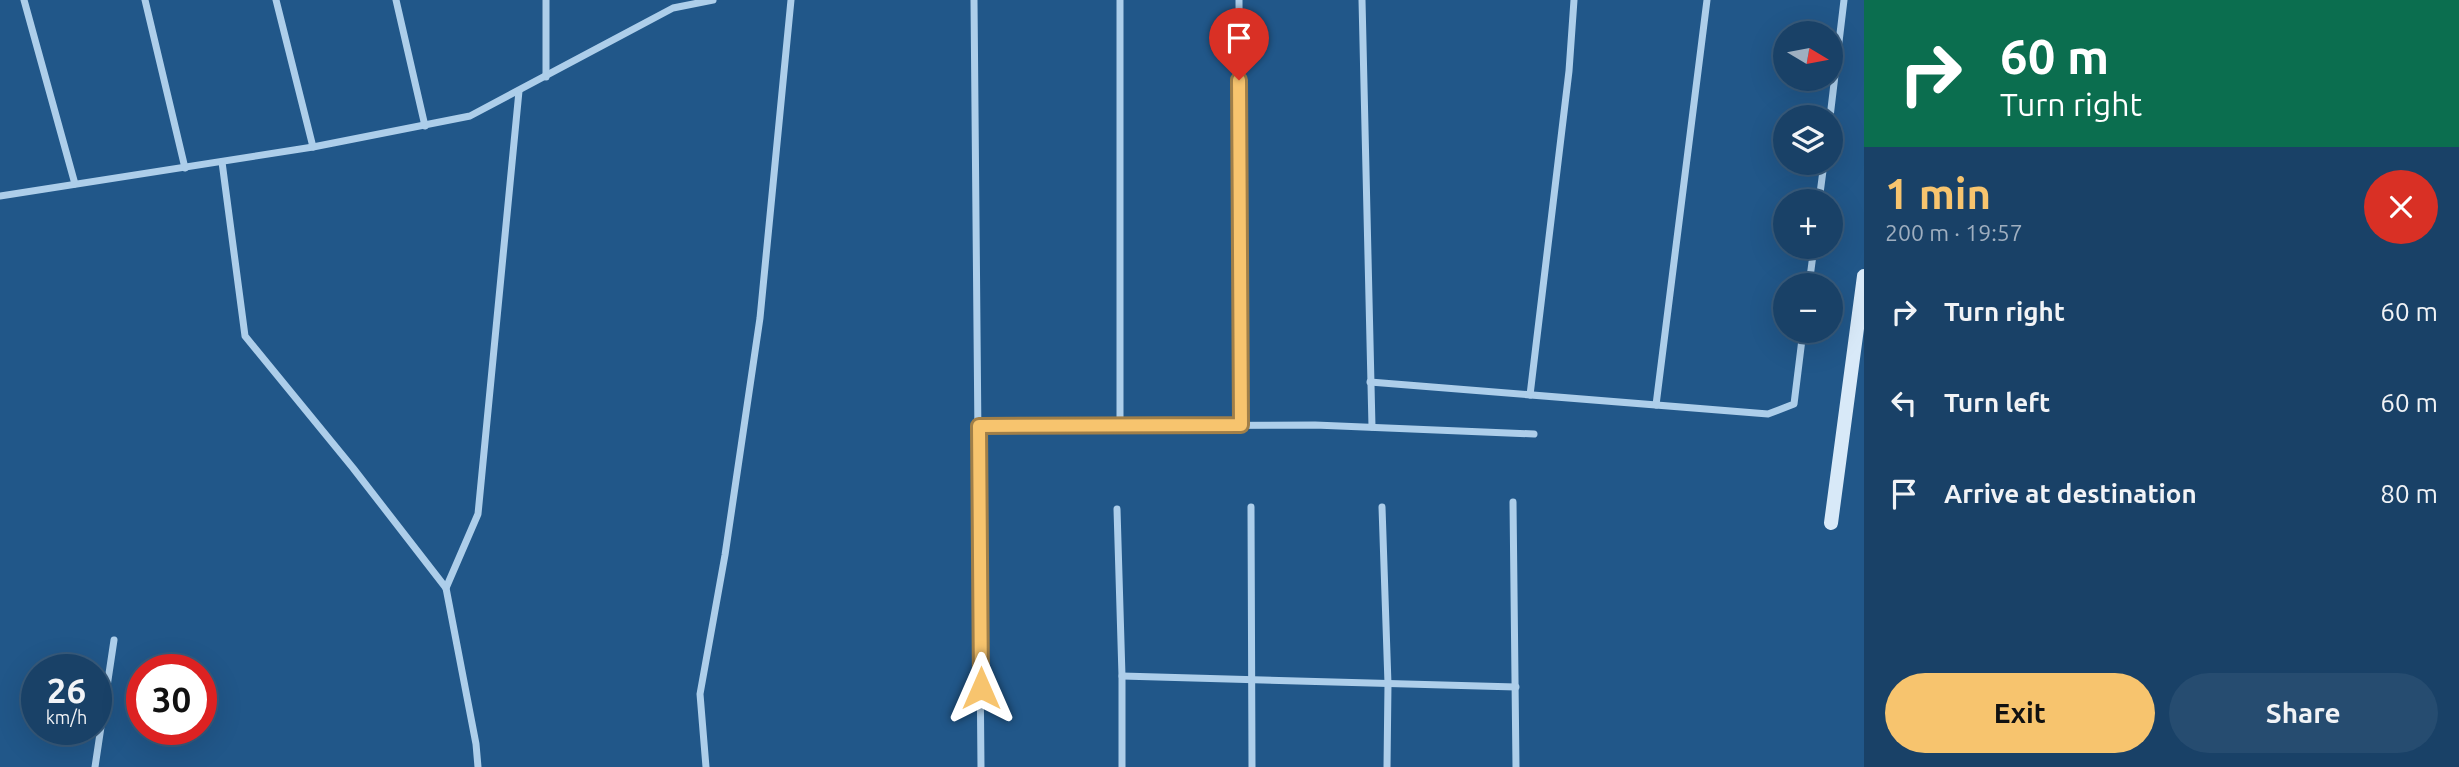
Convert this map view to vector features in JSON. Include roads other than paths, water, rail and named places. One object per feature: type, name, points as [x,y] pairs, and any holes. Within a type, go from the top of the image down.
[{"type":"street","points":[[24,0],[75,184]]},
{"type":"street","points":[[145,0],[185,168]]},
{"type":"street","points":[[276,0],[313,147]]},
{"type":"street","points":[[396,0],[425,126]]},
{"type":"street","points":[[546,0],[546,77]]},
{"type":"street","points":[[0,196],[313,147],[470,116],[546,77],[673,4],[713,0]]},
{"type":"street","points":[[706,767],[700,694],[760,318],[791,0]]},
{"type":"street","points":[[974,0],[981,767]]},
{"type":"street","points":[[1120,0],[1120,425]]},
{"type":"street","points":[[1239,0],[1241,425]]},
{"type":"street","points":[[1362,0],[1371,427]]},
{"type":"street","points":[[1530,395],[1569,71],[1574,0]]},
{"type":"street","points":[[1657,405],[1707,0]]},
{"type":"street","points":[[1831,105],[1844,0]]},
{"type":"street","points":[[446,588],[478,514],[519,91]]},
{"type":"street","points":[[222,162],[245,336],[353,468],[446,588],[478,767]]},
{"type":"street","points":[[1831,523],[1864,276]]},
{"type":"street","points":[[1370,382],[1768,414],[1794,404],[1802,343]]},
{"type":"street","points":[[979,426],[1241,425],[1534,434]]},
{"type":"street","points":[[1513,502],[1516,767]]},
{"type":"street","points":[[1251,507],[1252,767]]},
{"type":"street","points":[[1382,507],[1388,684],[1387,767]]},
{"type":"street","points":[[1117,509],[1122,767]]},
{"type":"street","points":[[95,767],[114,640]]},
{"type":"street","points":[[1122,676],[1516,687]]}]
